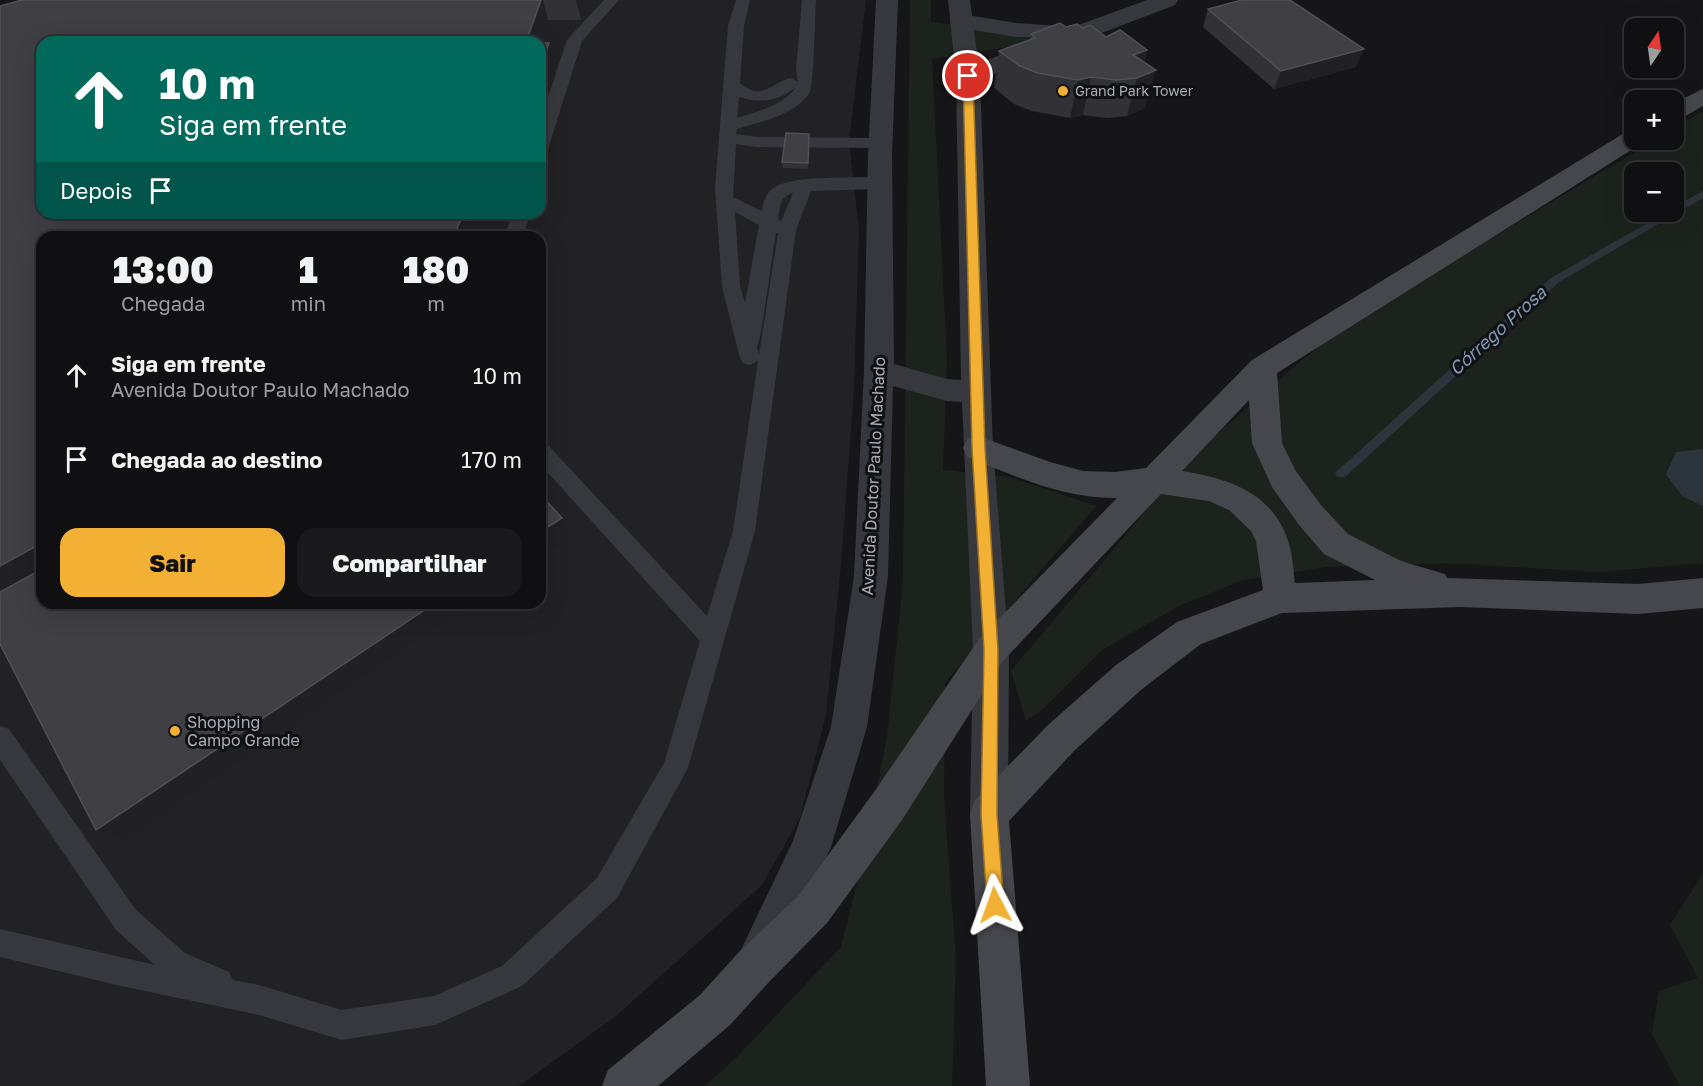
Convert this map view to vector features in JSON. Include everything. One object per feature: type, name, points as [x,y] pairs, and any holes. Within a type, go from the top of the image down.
[{"type":"main road","points":[[1684,107],[1703,96]]},
{"type":"main road","points":[[624,1086],[715,1010],[754,967],[813,909],[888,806],[991,650],[1262,368],[1624,144]]},
{"type":"main road","points":[[1262,368],[1267,443],[1283,478],[1310,515],[1336,544],[1394,573],[1460,592]]},
{"type":"main road","points":[[978,448],[1046,474],[1083,484],[1115,485],[1155,480],[1214,489],[1240,501],[1263,522],[1272,541],[1281,598]]},
{"type":"main road","points":[[1008,1086],[989,814],[1061,738],[1129,677],[1189,633],[1281,598],[1460,592],[1638,599],[1703,593]]},
{"type":"street","name":"Avenida Doutor Paulo Machado","points":[[754,967],[811,847],[849,727],[871,576],[879,371],[880,160],[887,0]]},
{"type":"street","points":[[968,76],[1167,0]]},
{"type":"street","points":[[989,814],[991,650],[978,448],[968,76],[960,10],[1016,30],[1044,32],[1084,30]]},
{"type":"street","points":[[879,371],[947,390],[977,392]]},
{"type":"lane","points":[[546,129],[575,39],[612,0]]},
{"type":"lane","points":[[743,0],[736,26],[727,138],[725,200],[731,286],[760,357]]},
{"type":"lane","points":[[727,138],[800,96],[808,84],[804,69],[809,0]]},
{"type":"lane","points":[[732,85],[740,93],[752,96],[771,96],[782,92],[804,69]]},
{"type":"lane","points":[[727,138],[813,155],[880,160]]},
{"type":"lane","points":[[760,357],[752,319],[758,297],[768,223],[776,193],[782,188],[804,186],[880,160]]},
{"type":"lane","points":[[0,943],[121,972],[259,1000],[342,1025],[435,1010],[512,976],[607,888],[675,768],[714,640],[744,531],[760,357],[787,230],[804,186]]},
{"type":"lane","points":[[725,200],[768,223],[787,230]]},
{"type":"lane","points":[[546,457],[714,640]]},
{"type":"lane","points":[[0,738],[126,920],[175,963],[259,1000]]},
{"type":"shaded area","name":"Shopping Campo Grande","points":[[37,0],[866,0],[849,141],[859,230],[854,388],[841,565],[826,715],[800,818],[762,885],[616,1016],[519,1086],[0,1086],[0,9]]},
{"type":"shaded area","points":[[910,0],[931,0],[931,22],[1038,36],[1013,46],[932,59],[947,361],[943,470],[1010,477],[1096,506],[945,683],[944,798],[956,959],[952,1086],[705,1086],[736,1058],[841,947],[861,868],[887,737],[903,581]]},
{"type":"shaded area","points":[[1703,111],[1703,563],[1600,572],[1445,563],[1327,567],[1243,580],[1179,606],[1102,650],[1043,709],[1026,721],[1011,671],[1192,456],[1295,366],[1345,326],[1638,150],[1684,150],[1684,122]]},
{"type":"shaded area","points":[[1703,449],[1703,506],[1682,496],[1666,474],[1676,452]]},
{"type":"shaded area","points":[[1703,874],[1703,1086],[1680,1086],[1652,1034],[1659,991],[1698,978],[1670,925]]},
{"type":"building","points":[[22,0],[541,0],[528,36],[36,36],[36,219],[461,219],[456,231],[36,231],[36,546],[0,566],[0,6]]},
{"type":"building","points":[[1242,0],[1290,0],[1364,49],[1281,71],[1208,9]]},
{"type":"building","points":[[1060,23],[1066,27],[1077,24],[1083,28],[1090,25],[1106,37],[1120,30],[1147,50],[1133,55],[1156,70],[1137,78],[1116,80],[1091,77],[1078,80],[1038,73],[1020,66],[999,51],[1035,38],[1031,34]]},
{"type":"building","points":[[786,133],[809,134],[808,163],[782,162]]},
{"type":"building","points":[[546,501],[562,518],[546,528]]},
{"type":"building","name":"Shopping Campo Grande","points":[[36,572],[36,609],[426,609],[96,830],[0,644],[0,592]]},
{"type":"waterway","name":"Córrego Prosa","points":[[1684,205],[1703,194]]},
{"type":"waterway","name":"Córrego Prosa","points":[[1341,474],[1555,280],[1656,222]]},
{"type":"place","name":"Grand Park Tower","points":[[1063,91]]},
{"type":"place","name":"Shopping Campo Grande","points":[[175,731]]},
{"type":"route","points":[[968,76],[978,448],[991,650],[989,814],[995,905]]}]
